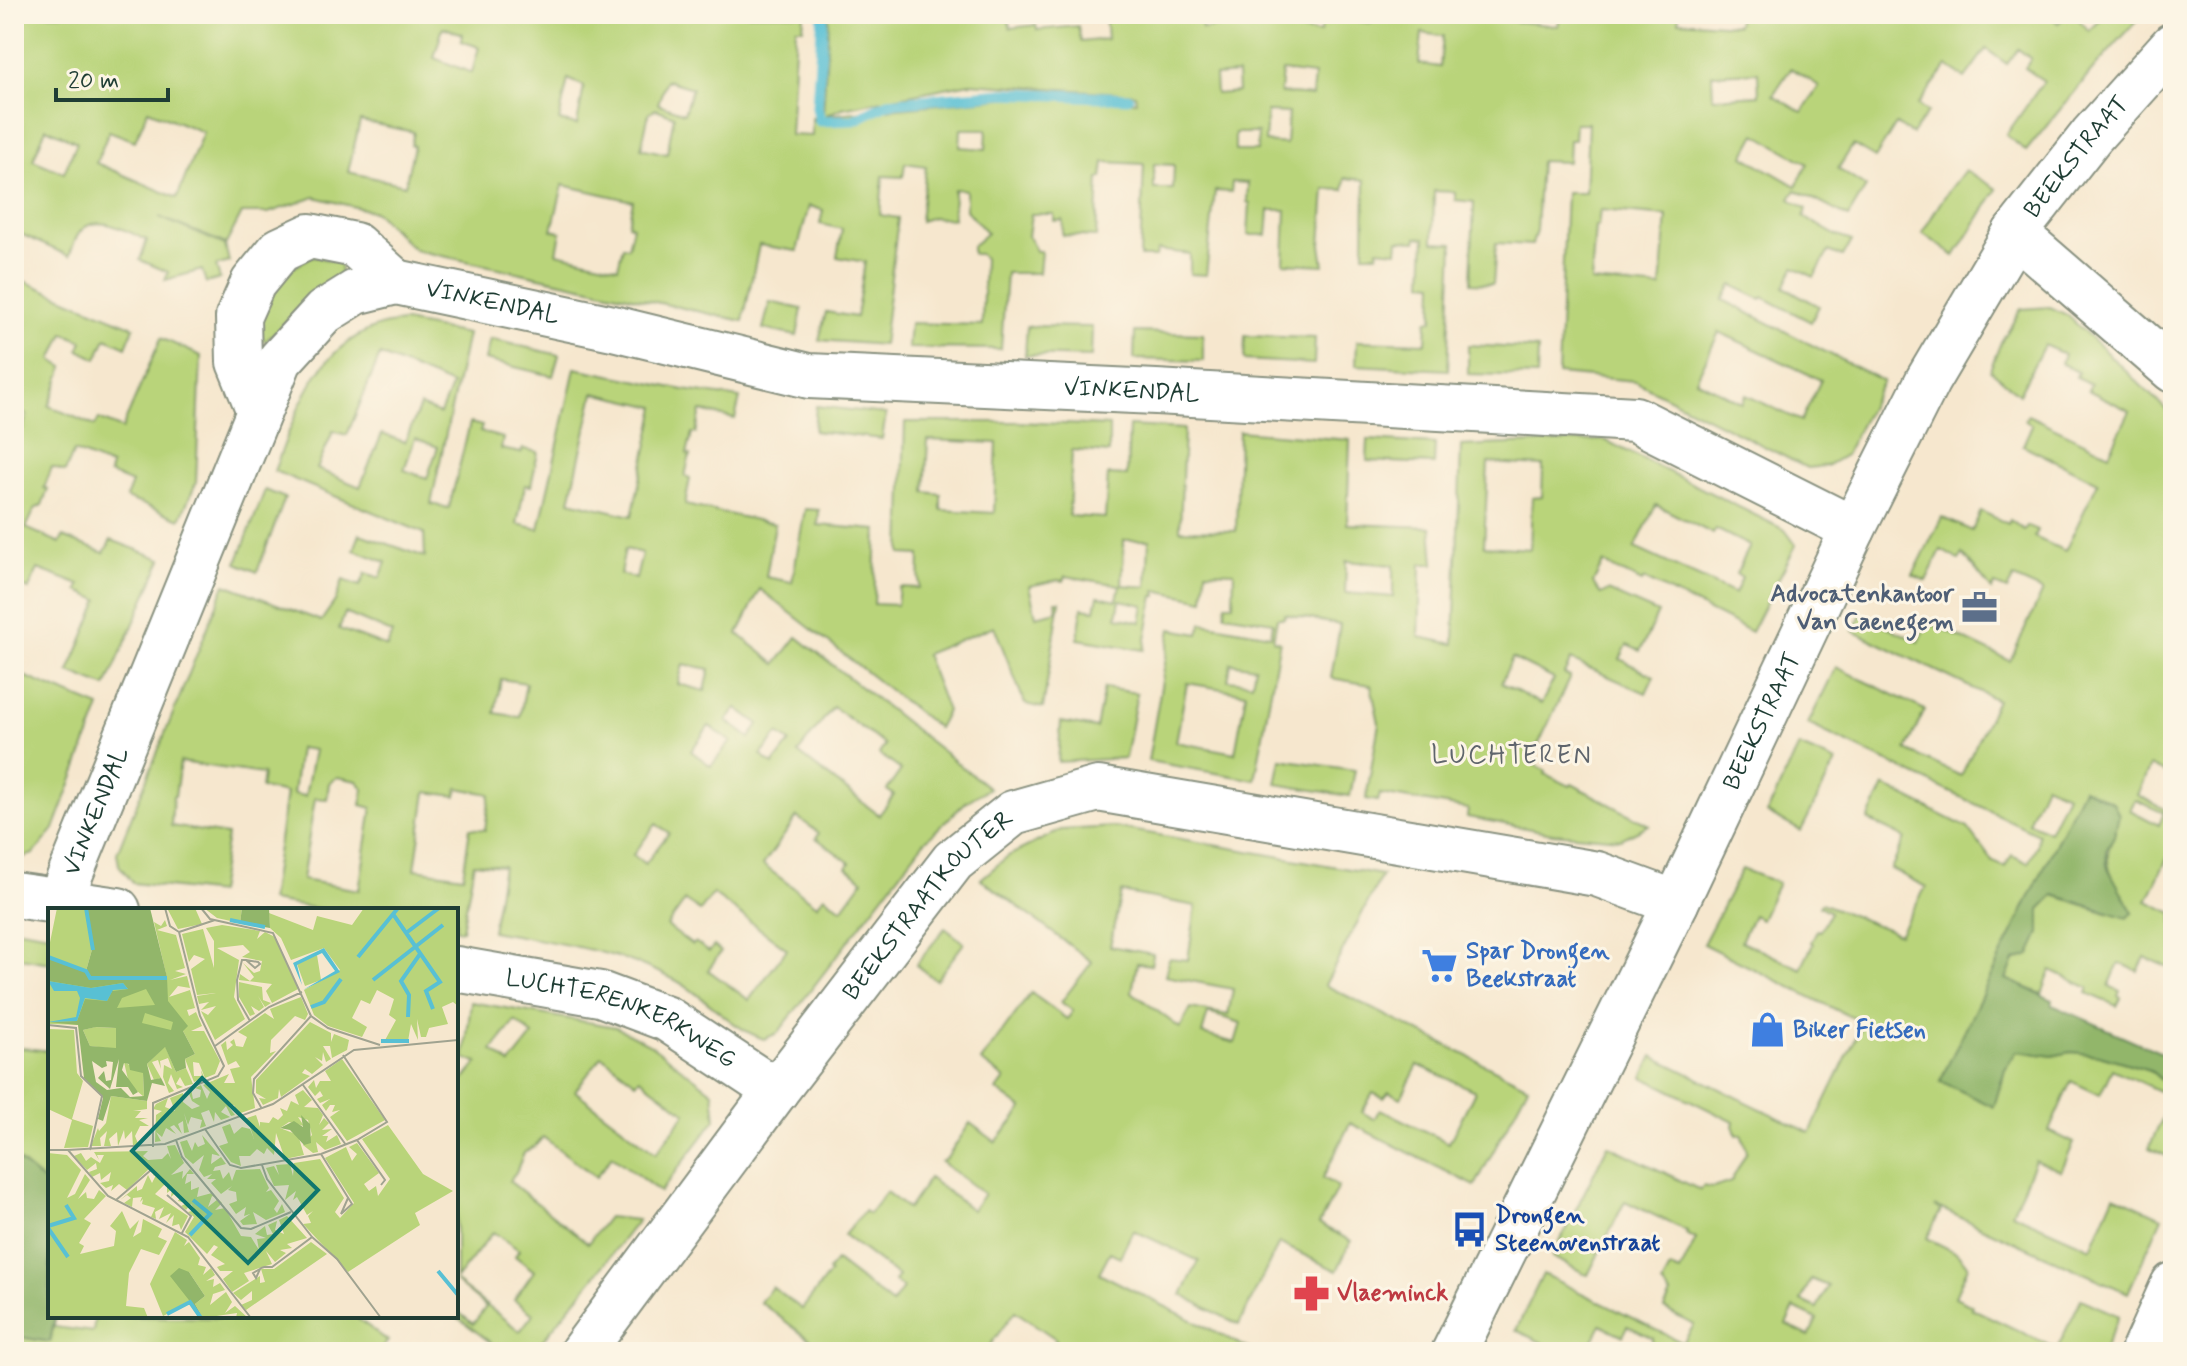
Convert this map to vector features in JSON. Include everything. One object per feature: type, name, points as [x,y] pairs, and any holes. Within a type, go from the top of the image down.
[{"type":"street","name":"BEEKSTRAAT","points":[[1454,1352],[1676,903],[1853,529],[1928,380],[2015,233],[2092,135],[2173,45]]},
{"type":"street","points":[[2015,233],[2173,370]]},
{"type":"street","name":"VINKENDAL","points":[[259,411],[239,362],[238,317],[253,283],[280,250],[310,236],[355,245],[396,282]]},
{"type":"street","name":"VINKENDAL","points":[[60,900],[280,360],[324,312],[356,292],[396,282],[613,328],[809,376],[1635,419],[1853,529]]},
{"type":"street","name":"BEEKSTRAATKOUTER","points":[[582,1352],[776,1091],[953,861],[1013,813],[1098,789],[1597,874],[1676,903]]},
{"type":"street","points":[[14,895],[106,908]]},
{"type":"street","name":"LUCHTERENKERKWEG","points":[[458,969],[600,994],[667,1019],[776,1091]]},
{"type":"street","points":[[2143,1352],[2173,1285]]},
{"type":"green space","points":[[14,14],[804,14],[803,28],[796,28],[790,135],[812,136],[812,118],[823,116],[829,14],[1008,14],[1010,28],[1036,25],[1037,30],[1078,26],[1081,42],[1107,39],[1105,14],[1200,14],[1202,29],[1227,26],[1225,14],[1274,14],[1273,27],[1320,33],[1323,16],[1372,23],[1374,14],[1478,14],[1478,17],[1558,26],[1560,14],[1679,14],[1679,21],[1737,25],[1739,14],[2049,14],[2058,23],[2068,14],[2073,14],[2089,31],[2107,14],[2143,14],[2026,151],[2006,135],[2044,81],[2025,68],[2031,59],[2018,49],[2007,64],[1986,49],[1965,78],[1947,66],[1918,105],[1928,112],[1912,134],[1896,124],[1875,158],[1853,145],[1838,169],[1866,187],[1848,217],[1796,190],[1790,199],[1807,209],[1804,217],[1852,241],[1843,257],[1829,251],[1814,277],[1794,267],[1784,287],[1819,306],[1811,322],[1732,285],[1723,300],[1883,381],[1845,455],[1826,466],[1807,468],[1635,381],[1558,374],[1566,193],[1585,193],[1588,123],[1575,123],[1574,140],[1569,140],[1568,162],[1540,161],[1536,230],[1532,245],[1496,243],[1493,284],[1471,283],[1474,202],[1455,200],[1455,192],[1434,191],[1433,242],[1453,243],[1448,370],[1356,365],[1357,341],[1426,343],[1427,321],[1433,320],[1434,283],[1423,282],[1425,238],[1398,240],[1397,251],[1378,249],[1377,254],[1364,254],[1365,180],[1345,178],[1344,190],[1325,189],[1321,245],[1324,265],[1284,263],[1286,210],[1269,210],[1267,235],[1248,235],[1248,183],[1232,182],[1231,192],[1215,191],[1206,275],[1190,274],[1190,254],[1157,250],[1156,257],[1140,257],[1144,164],[1104,162],[1102,178],[1099,178],[1096,237],[1062,235],[1063,220],[1054,221],[1054,214],[1031,214],[1028,236],[1036,251],[1041,251],[1039,273],[1006,273],[1001,349],[908,348],[910,323],[982,325],[984,258],[972,254],[972,246],[987,233],[966,210],[966,190],[954,189],[953,219],[933,217],[920,221],[926,166],[905,163],[903,177],[883,176],[880,215],[898,218],[883,345],[819,340],[826,312],[856,317],[865,262],[837,257],[842,229],[820,224],[823,210],[809,206],[797,251],[759,245],[743,321],[415,250],[375,212],[315,197],[268,213],[242,213],[226,244],[159,217],[225,245],[229,262],[216,266],[220,279],[206,283],[202,270],[165,280],[168,272],[140,260],[147,240],[103,223],[87,226],[78,234],[69,256],[14,231]],"holes":[[[443,27],[462,34],[461,41],[479,47],[472,73],[434,58]],[[1422,33],[1443,36],[1440,67],[1419,64]],[[1791,68],[1819,86],[1802,112],[1773,95]],[[1282,71],[1314,75],[1312,96],[1280,93]],[[1758,72],[1759,95],[1713,98],[1712,74]],[[1237,74],[1238,92],[1216,94],[1215,76]],[[568,79],[584,86],[577,125],[559,121]],[[666,80],[692,88],[684,113],[658,104]],[[970,83],[1135,94],[1136,101],[1013,97],[826,115],[842,108]],[[656,109],[674,116],[667,154],[641,148],[649,113]],[[148,110],[203,132],[177,198],[96,163],[109,131],[135,141]],[[1267,112],[1288,113],[1286,144],[1265,142]],[[360,121],[414,132],[411,145],[414,146],[405,185],[348,172]],[[46,128],[77,142],[64,173],[33,160]],[[961,129],[987,129],[986,149],[960,147]],[[1235,133],[1258,133],[1257,151],[1235,151]],[[1756,134],[1808,164],[1796,186],[1744,156]],[[1154,164],[1174,165],[1173,189],[1154,189]],[[563,185],[633,201],[628,224],[633,226],[628,247],[623,246],[618,267],[557,253],[561,232],[552,230]],[[1600,210],[1667,216],[1661,288],[1591,282],[1595,226],[1598,226]],[[1719,332],[1821,380],[1801,421],[1746,395],[1742,403],[1696,380]]]},
{"type":"green space","points":[[1965,170],[1997,189],[1955,256],[1922,233]]},
{"type":"green space","points":[[311,256],[340,262],[341,276],[301,307],[266,341],[258,339],[258,305],[272,282]]},
{"type":"green space","points":[[14,277],[134,327],[126,347],[106,338],[97,359],[79,350],[82,341],[64,333],[52,360],[64,367],[49,406],[95,426],[99,419],[122,429],[161,338],[201,356],[196,483],[180,519],[126,498],[132,483],[109,474],[111,466],[74,451],[65,472],[52,467],[42,505],[35,509],[26,528],[60,543],[63,537],[104,553],[111,540],[162,559],[106,687],[69,672],[99,600],[78,591],[80,585],[38,569],[29,589],[14,583],[14,427],[22,430],[27,415],[14,410]]},
{"type":"green space","points":[[770,302],[802,309],[797,336],[763,329]]},
{"type":"green space","points":[[2050,307],[2067,315],[2173,416],[2173,777],[2150,766],[2137,795],[2165,809],[2165,813],[2173,817],[2173,846],[2147,901],[2173,913],[2173,970],[2145,957],[2138,971],[2119,963],[2109,986],[2120,991],[2117,1006],[2087,993],[2089,988],[2051,970],[2042,994],[2005,979],[2014,961],[2040,933],[2040,909],[2054,895],[2106,913],[2133,913],[2116,885],[2109,866],[2109,846],[2114,836],[2083,788],[1940,1081],[2001,1088],[2005,1069],[2017,1050],[2052,1056],[2071,1052],[2099,1055],[2150,1070],[2173,1091],[2173,1159],[2149,1148],[2172,1097],[2112,1069],[2100,1095],[2071,1081],[2049,1131],[2074,1143],[2061,1171],[2035,1160],[2012,1213],[2091,1248],[2114,1195],[2162,1217],[2128,1293],[1935,1206],[1941,1210],[1927,1238],[1957,1253],[1968,1266],[1955,1297],[1972,1305],[1971,1308],[2057,1349],[2081,1299],[2119,1316],[2103,1352],[1649,1352],[1653,1338],[1628,1326],[1623,1336],[1601,1325],[1587,1352],[1561,1352],[1516,1330],[1543,1274],[1683,1343],[1694,1325],[1664,1309],[1671,1295],[1662,1285],[1670,1268],[1680,1272],[1696,1239],[1686,1234],[1687,1231],[1625,1201],[1588,1275],[1552,1257],[1608,1145],[1700,1190],[1703,1186],[1713,1188],[1731,1182],[1747,1151],[1741,1134],[1737,1135],[1734,1122],[1643,1077],[1653,1056],[1810,1133],[1863,1023],[1703,944],[1742,869],[1778,883],[1761,919],[1753,915],[1741,941],[1801,969],[1817,930],[1820,931],[1830,912],[1819,906],[1821,903],[1899,934],[1926,887],[1891,869],[1905,838],[1868,820],[1884,786],[1968,828],[1993,862],[2005,867],[2012,855],[2028,863],[2037,846],[2038,834],[1808,724],[1836,667],[1925,710],[1906,750],[1961,776],[1997,700],[1853,631],[1861,614],[1919,642],[1928,622],[2010,661],[2043,591],[2014,578],[2007,590],[1995,585],[1992,590],[1963,554],[1959,560],[1941,550],[1926,581],[1913,575],[1942,517],[1972,531],[1981,511],[2008,524],[2010,520],[2024,530],[2027,526],[2037,530],[2034,537],[2065,551],[2098,482],[2023,445],[2032,425],[2025,420],[2028,415],[2109,454],[2130,411],[2088,390],[2091,384],[2076,377],[2078,372],[2061,363],[2064,354],[2044,345],[2019,394],[1990,370],[2001,342],[2021,309]],"holes":[[[2045,784],[2067,794],[2049,832],[2028,822]],[[2135,800],[2164,813],[2159,825],[2130,810]],[[1811,1279],[1828,1286],[1817,1308],[1801,1301]],[[1794,1308],[1817,1319],[1809,1336],[1786,1325]]]},
{"type":"green space","points":[[404,322],[467,334],[431,504],[449,508],[470,423],[482,426],[480,432],[503,438],[501,449],[538,452],[531,486],[525,485],[517,524],[539,529],[575,368],[740,398],[735,419],[701,411],[687,454],[690,455],[685,476],[690,478],[685,505],[775,524],[766,577],[792,582],[805,509],[819,510],[818,525],[877,530],[874,604],[897,605],[899,587],[919,588],[920,555],[901,554],[905,422],[1109,426],[1109,453],[1072,450],[1069,516],[1105,518],[1108,475],[1127,476],[1129,426],[1184,429],[1180,530],[1236,531],[1239,431],[1350,440],[1347,524],[1431,527],[1434,564],[1421,564],[1419,637],[1454,644],[1461,446],[1605,440],[1785,530],[1796,545],[1751,632],[1644,579],[1642,582],[1603,563],[1593,583],[1601,595],[1608,591],[1658,613],[1640,651],[1627,645],[1620,659],[1654,676],[1646,693],[1571,660],[1564,674],[1570,677],[1533,756],[1537,766],[1546,771],[1545,774],[1570,786],[1572,784],[1649,825],[1621,839],[1552,833],[1467,817],[1468,809],[1380,794],[1378,801],[1366,799],[1379,723],[1371,685],[1331,678],[1340,625],[1285,614],[1284,618],[1277,618],[1273,640],[1280,642],[1255,780],[1148,761],[1171,629],[1199,634],[1202,623],[1271,635],[1273,622],[1225,614],[1226,604],[1233,604],[1234,572],[1206,571],[1204,600],[1156,590],[1144,650],[1078,639],[1082,608],[1095,610],[1098,596],[1117,600],[1120,585],[1066,576],[1064,581],[1029,586],[1036,616],[1057,611],[1056,601],[1060,601],[1043,708],[1025,704],[994,626],[925,654],[947,711],[938,728],[760,589],[738,634],[776,664],[797,637],[989,788],[966,802],[924,842],[778,1033],[764,1039],[751,1034],[688,988],[655,970],[586,949],[492,931],[503,866],[474,863],[462,930],[458,929],[458,908],[314,908],[270,901],[286,793],[261,788],[263,774],[180,762],[171,826],[227,835],[218,893],[133,883],[119,865],[117,853],[225,584],[321,621],[335,601],[343,580],[360,586],[366,573],[380,578],[386,562],[354,550],[360,534],[425,557],[424,533],[274,471],[299,407],[321,369],[353,339],[389,324]],"holes":[[[380,355],[452,385],[440,414],[420,406],[405,442],[382,434],[360,487],[317,469],[333,431],[347,435]],[[594,393],[656,407],[632,516],[570,501]],[[415,438],[438,447],[427,478],[404,470]],[[928,440],[997,443],[994,513],[941,510],[941,494],[925,492]],[[1488,463],[1543,466],[1542,497],[1532,498],[1530,549],[1484,546]],[[1656,505],[1713,534],[1716,529],[1750,546],[1736,574],[1742,578],[1735,594],[1635,548]],[[1124,540],[1149,540],[1147,587],[1122,585]],[[625,549],[642,553],[636,579],[620,574]],[[1346,561],[1393,565],[1393,597],[1345,593]],[[1120,600],[1144,605],[1141,622],[1117,617]],[[345,613],[392,633],[387,647],[339,629]],[[1512,658],[1554,679],[1541,704],[1501,683]],[[1231,663],[1255,667],[1252,683],[1228,680]],[[683,664],[710,669],[705,691],[678,684]],[[501,679],[526,683],[520,717],[495,713]],[[1187,683],[1246,693],[1235,753],[1176,742]],[[833,707],[885,745],[879,754],[901,770],[887,790],[894,795],[879,815],[798,753]],[[737,708],[759,724],[750,738],[727,721]],[[709,726],[731,742],[711,766],[691,751]],[[778,734],[790,742],[773,765],[761,755]],[[299,748],[314,750],[305,796],[293,794]],[[337,777],[357,781],[364,789],[361,805],[372,808],[359,890],[302,880],[315,798],[327,799],[329,783]],[[458,788],[490,794],[485,830],[470,828],[463,876],[415,869],[426,792],[456,796]],[[797,817],[819,833],[816,838],[850,863],[847,867],[863,880],[842,909],[824,896],[817,905],[763,865]],[[656,824],[669,833],[645,864],[633,855]],[[713,894],[787,949],[749,1000],[708,970],[721,952],[714,946],[709,952],[695,942],[692,945],[667,926],[685,901],[700,911]]]},
{"type":"green space","points":[[1027,326],[1092,327],[1091,357],[1025,355]]},
{"type":"green space","points":[[1135,332],[1203,334],[1203,361],[1134,359]]},
{"type":"green space","points":[[1245,336],[1315,338],[1314,364],[1244,360]]},
{"type":"green space","points":[[490,339],[559,355],[553,376],[485,360]]},
{"type":"green space","points":[[1468,345],[1538,349],[1537,376],[1468,374]]},
{"type":"green space","points":[[816,406],[886,414],[882,439],[814,431]]},
{"type":"green space","points":[[1368,440],[1435,444],[1434,464],[1367,461]]},
{"type":"green space","points":[[265,490],[285,498],[257,572],[237,563]]},
{"type":"green space","points":[[14,672],[100,707],[54,829],[34,854],[14,860]]},
{"type":"green space","points":[[1104,688],[1137,693],[1125,758],[1058,762],[1061,722],[1096,728]]},
{"type":"green space","points":[[1799,746],[1836,762],[1801,831],[1767,813]]},
{"type":"green space","points":[[1281,759],[1355,770],[1350,796],[1276,784]]},
{"type":"green space","points":[[2083,788],[2113,802],[2119,815],[2114,836],[2106,850],[2107,866],[2133,913],[2127,918],[2054,895],[2040,909],[2040,933],[2030,955],[2014,961],[2006,979],[2053,1000],[2052,1005],[2173,1058],[2173,1091],[2150,1070],[2099,1055],[2071,1052],[2052,1056],[2017,1051],[2005,1069],[1994,1107],[1940,1081]]},
{"type":"green space","points":[[1114,827],[1382,875],[1325,985],[1528,1086],[1475,1186],[1350,1123],[1323,1178],[1338,1187],[1319,1224],[1351,1241],[1337,1271],[1279,1243],[1239,1325],[1182,1295],[1199,1261],[1133,1230],[1120,1257],[1110,1252],[1099,1273],[1255,1352],[1049,1352],[1056,1339],[1015,1311],[990,1345],[999,1352],[826,1352],[760,1302],[772,1287],[802,1309],[836,1261],[892,1304],[903,1288],[894,1281],[898,1276],[844,1235],[864,1211],[869,1214],[886,1192],[908,1209],[929,1178],[972,1210],[984,1194],[941,1162],[947,1158],[970,1123],[996,1142],[1023,1109],[997,1090],[1005,1079],[981,1061],[1031,993],[1067,1019],[1073,1011],[1061,1002],[1092,962],[981,879],[1008,856],[1061,830]],"holes":[[[1121,892],[1196,906],[1188,960],[1169,958],[1165,976],[1233,989],[1228,1015],[1191,1008],[1180,1028],[1132,992],[1137,963],[1151,965],[1153,954],[1110,946]],[[1208,1013],[1241,1023],[1235,1043],[1202,1034]],[[1418,1065],[1475,1091],[1449,1143],[1380,1109],[1374,1119],[1362,1112],[1373,1093],[1384,1098],[1389,1092],[1401,1098]]]},
{"type":"green space","points":[[14,928],[48,934],[48,963],[14,957]]},
{"type":"green space","points":[[945,928],[964,943],[936,980],[916,965]]},
{"type":"green space","points":[[471,1002],[616,1027],[651,1045],[713,1092],[716,1119],[660,1192],[612,1156],[596,1177],[543,1137],[524,1153],[509,1181],[588,1243],[608,1217],[638,1220],[533,1352],[503,1352],[458,1318],[458,1312],[473,1324],[486,1307],[458,1284],[520,1331],[533,1314],[514,1300],[534,1271],[515,1256],[519,1250],[493,1232],[458,1276],[458,1070],[462,1071],[460,1085],[478,1062],[464,1059]],"holes":[[[515,1021],[533,1035],[510,1064],[492,1050]],[[602,1056],[636,1082],[640,1078],[686,1113],[656,1153],[575,1091]]]},
{"type":"green space","points":[[14,1047],[48,1051],[48,1185],[14,1157]]},
{"type":"green space","points":[[14,1157],[48,1185],[48,1318],[55,1318],[50,1342],[14,1336]]},
{"type":"green space","points":[[55,1318],[54,1327],[93,1332],[95,1318],[357,1318],[388,1341],[379,1352],[14,1352],[14,1336],[50,1342]]},
{"type":"waterway","points":[[823,14],[817,107],[820,121],[854,120],[888,103],[1004,93],[1128,98]]},
{"type":"place","name":"Advocatenkantoor Van Caenegem","points":[[1980,608]]},
{"type":"place","name":"Spar Drongen Beekstraat","points":[[1440,965]]},
{"type":"place","name":"Biker Fietsen","points":[[1767,1030]]},
{"type":"place","name":"Drongen Steenovenstraat","points":[[1469,1229]]},
{"type":"place","name":"Vlaeminck","points":[[1311,1293]]},
{"type":"district","name":"LUCHTEREN","points":[[1512,756]]}]
